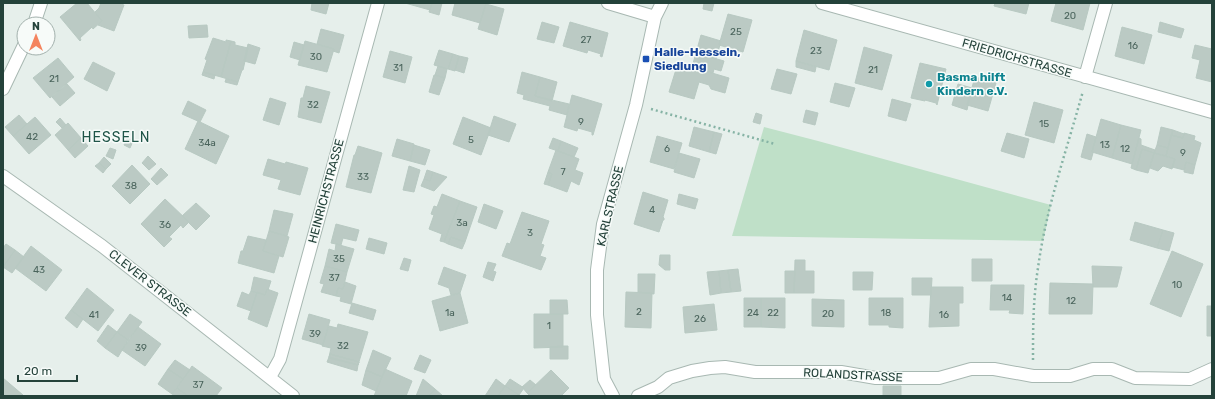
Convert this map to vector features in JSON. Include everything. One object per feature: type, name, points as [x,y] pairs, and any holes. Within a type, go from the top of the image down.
[{"type":"street","points":[[37,16],[41,3]]},
{"type":"street","name":"HEINRICHSTRASSE","points":[[270,377],[280,359],[378,3]]},
{"type":"street","points":[[608,3],[655,17],[662,3]]},
{"type":"street","name":"FRIEDRICHSTRASSE","points":[[822,3],[1212,112]]},
{"type":"street","points":[[1086,77],[1106,3]]},
{"type":"street","name":"KARLSTRASSE","points":[[613,396],[604,379],[597,316],[596,270],[603,224],[636,105],[655,17]]},
{"type":"street","points":[[3,89],[19,56]]},
{"type":"street","name":"CLEVER STRASSE","points":[[3,176],[102,246],[293,396]]},
{"type":"street","name":"ROLANDSTRASSE","points":[[638,396],[658,388],[669,378],[692,371],[725,367],[755,372],[841,372],[876,378],[939,378],[971,369],[994,369],[1033,376],[1070,376],[1093,369],[1112,369],[1135,378],[1190,379],[1212,369]]},
{"type":"path","points":[[1033,376],[1033,312],[1040,255],[1051,205],[1086,77]]},
{"type":"path","points":[[636,105],[775,144]]},
{"type":"green space","points":[[764,127],[1051,205],[1043,241],[732,236]]},
{"type":"building","points":[[77,3],[87,3],[102,21],[93,29],[92,27],[80,38],[80,41],[60,17]]},
{"type":"building","points":[[101,3],[118,3],[124,5],[114,31],[98,25],[102,21],[95,12]]},
{"type":"building","points":[[312,3],[329,3],[326,14],[311,10]]},
{"type":"building","points":[[405,3],[432,3],[430,10]]},
{"type":"building","points":[[432,3],[442,3],[439,15],[429,12]]},
{"type":"building","points":[[455,3],[486,3],[480,23],[452,15]]},
{"type":"building","points":[[704,3],[714,3],[712,11],[703,9]]},
{"type":"building","points":[[995,3],[1029,3],[1026,14],[994,6]]},
{"type":"building","points":[[1056,3],[1090,3],[1083,30],[1051,21]]},
{"type":"building","points":[[486,4],[504,9],[497,35],[478,29]]},
{"type":"building","points":[[728,14],[752,20],[743,52],[719,45]]},
{"type":"building","points":[[542,22],[559,27],[554,43],[537,39]]},
{"type":"building","points":[[570,22],[608,33],[602,57],[600,56],[601,54],[588,50],[587,53],[563,46]]},
{"type":"building","points":[[1160,22],[1184,29],[1181,38],[1158,32]]},
{"type":"building","points":[[207,25],[208,37],[189,38],[188,26]]},
{"type":"building","points":[[1122,27],[1152,35],[1144,64],[1115,56]]},
{"type":"building","points":[[321,29],[344,35],[339,53],[333,51],[334,49],[317,44]]},
{"type":"building","points":[[804,30],[837,40],[829,70],[796,61]]},
{"type":"building","points":[[701,35],[721,41],[716,59],[696,53]]},
{"type":"building","points":[[213,38],[226,42],[226,40],[231,41],[221,77],[203,72],[207,60],[205,59]]},
{"type":"building","points":[[231,41],[235,42],[235,45],[248,48],[243,70],[238,82],[221,77]]},
{"type":"building","points":[[305,41],[334,49],[327,72],[298,65]]},
{"type":"building","points":[[294,42],[304,45],[300,60],[290,57]]},
{"type":"building","points":[[248,44],[260,48],[255,64],[244,61]]},
{"type":"building","points":[[1195,45],[1212,49],[1212,82],[1196,78],[1200,60],[1192,58]]},
{"type":"building","points":[[864,47],[892,55],[882,90],[855,83]]},
{"type":"building","points":[[439,50],[453,54],[448,69],[434,65]]},
{"type":"building","points":[[390,51],[412,57],[405,83],[383,77]]},
{"type":"building","points":[[696,53],[724,61],[721,71],[714,69],[713,73],[692,67]]},
{"type":"building","points":[[453,54],[459,56],[455,71],[448,69]]},
{"type":"building","points":[[459,56],[468,58],[464,73],[455,70]]},
{"type":"building","points":[[58,58],[74,77],[50,98],[33,78]]},
{"type":"building","points":[[796,61],[816,67],[815,72],[796,67]]},
{"type":"building","points":[[93,62],[115,73],[107,91],[84,79]]},
{"type":"building","points":[[678,63],[729,78],[725,93],[711,89],[709,85],[699,82],[694,99],[669,92]]},
{"type":"building","name":"Basma hilft Kindern e.V.","points":[[920,63],[946,69],[937,105],[936,103],[925,100],[911,98]]},
{"type":"building","points":[[438,66],[447,69],[445,78],[435,75]]},
{"type":"building","points":[[777,69],[797,74],[791,94],[771,89]]},
{"type":"building","points":[[203,72],[215,75],[214,79],[202,75]]},
{"type":"building","points":[[522,72],[540,77],[535,96],[569,104],[567,115],[549,110],[550,106],[523,99],[524,95],[517,93]]},
{"type":"building","points":[[434,75],[445,78],[439,95],[429,92]]},
{"type":"building","points":[[540,77],[557,82],[552,101],[535,96]]},
{"type":"building","points":[[975,77],[996,83],[988,111],[967,105]]},
{"type":"building","points":[[226,79],[238,82],[237,85],[225,82]]},
{"type":"building","points":[[835,83],[855,88],[849,107],[830,102]]},
{"type":"building","points":[[67,84],[75,93],[60,106],[52,97]]},
{"type":"building","points":[[958,84],[972,88],[967,110],[952,105]]},
{"type":"building","points":[[306,86],[330,92],[321,123],[298,117],[301,98],[303,98]]},
{"type":"building","points":[[572,95],[602,104],[593,135],[592,132],[578,128],[577,131],[564,127]]},
{"type":"building","points":[[270,98],[286,103],[279,125],[263,120]]},
{"type":"building","points":[[892,99],[911,104],[906,121],[888,116]]},
{"type":"building","points":[[188,101],[206,110],[200,122],[182,114]]},
{"type":"building","points":[[1034,102],[1063,110],[1054,143],[1025,135]]},
{"type":"building","points":[[806,110],[818,113],[815,125],[803,122]]},
{"type":"building","points":[[756,113],[762,115],[760,124],[753,122]]},
{"type":"building","points":[[19,115],[27,124],[13,136],[5,127]]},
{"type":"building","points":[[494,116],[516,124],[509,142],[488,135]]},
{"type":"building","points":[[35,117],[51,135],[29,154],[13,136]]},
{"type":"building","points":[[463,117],[491,128],[481,155],[453,144]]},
{"type":"building","points":[[60,118],[66,125],[62,128],[56,122]]},
{"type":"building","points":[[1101,119],[1121,125],[1112,158],[1092,152]]},
{"type":"building","points":[[198,121],[229,136],[216,164],[185,149]]},
{"type":"building","points":[[68,123],[81,138],[68,150],[55,135]]},
{"type":"building","points":[[1121,125],[1141,130],[1132,164],[1112,158]]},
{"type":"building","points":[[694,127],[714,132],[709,152],[689,146]]},
{"type":"building","points":[[1161,127],[1173,130],[1168,148],[1157,145]]},
{"type":"building","points":[[1173,130],[1184,134],[1183,138],[1171,135]]},
{"type":"building","points":[[714,132],[722,134],[716,154],[709,152]]},
{"type":"building","points":[[1007,133],[1029,139],[1024,158],[1001,151]]},
{"type":"building","points":[[1184,133],[1195,136],[1194,140],[1201,143],[1195,165],[1186,162],[1184,170],[1172,167],[1175,159],[1166,156],[1171,135],[1183,138]]},
{"type":"building","points":[[1087,134],[1096,137],[1091,160],[1081,157]]},
{"type":"building","points":[[657,136],[682,143],[674,169],[650,162]]},
{"type":"building","points":[[81,138],[88,146],[75,158],[68,150]]},
{"type":"building","points":[[553,138],[561,141],[558,151],[549,148]]},
{"type":"building","points":[[1139,138],[1141,139],[1141,145],[1155,150],[1154,153],[1142,149],[1136,170],[1131,168]]},
{"type":"building","points":[[127,139],[133,141],[130,148],[124,145]]},
{"type":"building","points":[[397,139],[414,144],[410,161],[392,156]]},
{"type":"building","points":[[561,141],[578,148],[574,157],[558,151]]},
{"type":"building","points":[[414,145],[430,150],[425,165],[410,161]]},
{"type":"building","points":[[1157,145],[1168,148],[1166,156],[1154,153]]},
{"type":"building","points":[[358,146],[382,153],[371,193],[346,187],[354,155]]},
{"type":"building","points":[[110,148],[116,150],[113,159],[106,156]]},
{"type":"building","points":[[1142,149],[1154,153],[1148,173],[1136,170]]},
{"type":"building","points":[[556,150],[579,159],[575,170],[583,173],[579,185],[571,181],[567,192],[548,185],[552,174],[548,172]]},
{"type":"building","points":[[679,153],[700,159],[694,178],[674,172]]},
{"type":"building","points":[[1154,153],[1175,159],[1172,169],[1163,166],[1158,171],[1150,168]]},
{"type":"building","points":[[148,156],[156,164],[149,170],[142,163]]},
{"type":"building","points":[[104,157],[111,164],[106,169],[99,163]]},
{"type":"building","points":[[268,159],[308,168],[300,195],[278,189],[281,180],[263,175]]},
{"type":"building","points":[[1186,162],[1195,165],[1193,174],[1184,172]]},
{"type":"building","points":[[99,163],[106,169],[103,173],[95,166]]},
{"type":"building","points":[[132,165],[150,184],[130,204],[112,186]]},
{"type":"building","points":[[409,166],[420,170],[414,192],[403,190]]},
{"type":"building","points":[[161,168],[168,175],[157,185],[151,179]]},
{"type":"building","points":[[427,170],[433,172],[430,181],[424,179]]},
{"type":"building","points":[[433,172],[447,177],[434,191],[421,186],[424,179],[430,181]]},
{"type":"building","points":[[548,172],[552,174],[548,185],[544,184]]},
{"type":"building","points":[[643,192],[668,200],[663,217],[664,220],[659,232],[634,224]]},
{"type":"building","points":[[442,194],[460,201],[444,242],[440,241],[442,234],[429,229],[434,215],[431,214],[434,206],[437,207]]},
{"type":"building","points":[[679,194],[698,199],[695,209],[677,204]]},
{"type":"building","points":[[165,199],[189,222],[183,228],[181,225],[169,237],[172,239],[164,247],[141,224]]},
{"type":"building","points":[[460,201],[477,207],[465,242],[451,237],[448,244],[444,242]]},
{"type":"building","points":[[196,203],[210,216],[196,230],[182,216]]},
{"type":"building","points":[[484,204],[503,211],[496,229],[478,222]]},
{"type":"building","points":[[274,210],[293,214],[287,236],[269,231]]},
{"type":"building","points":[[522,212],[549,221],[541,244],[544,245],[540,256],[546,258],[541,270],[502,256],[507,243],[510,244]]},
{"type":"building","points":[[1135,222],[1163,230],[1157,248],[1130,240]]},
{"type":"building","points":[[336,224],[359,230],[356,241],[343,238],[341,245],[331,243]]},
{"type":"building","points":[[1163,230],[1174,233],[1169,251],[1157,248]]},
{"type":"building","points":[[269,231],[289,237],[283,257],[263,251]]},
{"type":"building","points":[[248,236],[266,240],[263,251],[279,256],[274,273],[238,263],[241,251],[243,251]]},
{"type":"building","points":[[451,237],[465,242],[462,249],[448,244]]},
{"type":"building","points":[[369,238],[387,243],[384,254],[366,249]]},
{"type":"building","points":[[6,244],[15,250],[3,267],[3,248]]},
{"type":"building","points":[[336,244],[354,249],[347,272],[325,266],[329,249],[335,251]]},
{"type":"building","points":[[31,246],[62,270],[46,291],[15,268]]},
{"type":"building","points":[[15,250],[24,257],[12,273],[3,267]]},
{"type":"building","points":[[1172,251],[1203,264],[1181,317],[1150,304]]},
{"type":"building","points":[[660,255],[670,255],[670,270],[665,270],[659,265]]},
{"type":"building","points":[[404,258],[411,260],[408,271],[400,269]]},
{"type":"building","points":[[972,259],[992,259],[992,281],[972,281]]},
{"type":"building","points":[[795,260],[805,260],[805,271],[814,271],[814,293],[794,293]]},
{"type":"building","points":[[488,262],[496,264],[493,271],[496,272],[493,281],[483,277]]},
{"type":"building","points":[[325,266],[347,272],[343,289],[338,288],[336,296],[321,292],[324,284],[320,283]]},
{"type":"building","points":[[1092,266],[1122,267],[1117,287],[1093,287]]},
{"type":"building","points":[[444,267],[466,275],[460,293],[451,295],[449,288],[438,284]]},
{"type":"building","points":[[738,269],[741,291],[731,292],[728,270]]},
{"type":"building","points":[[728,270],[731,292],[721,293],[719,271]]},
{"type":"building","points":[[719,271],[721,293],[710,295],[707,272]]},
{"type":"building","points":[[785,271],[795,271],[794,293],[785,293]]},
{"type":"building","points":[[853,272],[873,272],[872,290],[853,290]]},
{"type":"building","points":[[638,274],[655,274],[654,294],[638,292]]},
{"type":"building","points":[[254,277],[271,281],[265,295],[251,291]]},
{"type":"building","points":[[912,278],[932,278],[931,295],[912,295]]},
{"type":"building","points":[[345,282],[356,286],[351,304],[340,301],[341,297],[336,296],[338,288],[343,289]]},
{"type":"building","points":[[1050,283],[1093,284],[1092,314],[1049,314]]},
{"type":"building","points":[[991,285],[1024,285],[1023,314],[1009,313],[1010,310],[990,310]]},
{"type":"building","points":[[931,287],[963,287],[963,303],[959,303],[959,326],[929,327]]},
{"type":"building","points":[[87,288],[114,310],[98,331],[71,310]]},
{"type":"building","points":[[267,289],[278,293],[267,327],[248,319],[257,292],[265,295]]},
{"type":"building","points":[[251,291],[257,293],[251,311],[237,306],[242,292],[249,295]]},
{"type":"building","points":[[626,292],[652,293],[651,328],[625,327]]},
{"type":"building","points":[[460,293],[468,323],[440,331],[432,301]]},
{"type":"building","points":[[744,298],[761,298],[761,327],[744,327]]},
{"type":"building","points":[[761,298],[785,298],[785,328],[761,327]]},
{"type":"building","points":[[869,298],[903,298],[903,328],[889,327],[889,325],[869,325]]},
{"type":"building","points":[[812,299],[844,300],[844,327],[812,326]]},
{"type":"building","points":[[550,300],[567,300],[568,314],[550,314]]},
{"type":"building","points":[[352,303],[376,310],[373,320],[349,313]]},
{"type":"building","points":[[714,304],[717,330],[685,333],[683,307]]},
{"type":"building","points":[[1207,306],[1212,306],[1212,336],[1207,336]]},
{"type":"building","points":[[71,310],[83,319],[77,328],[65,318]]},
{"type":"building","points":[[130,314],[142,322],[128,340],[117,332]]},
{"type":"building","points":[[309,314],[330,320],[323,345],[302,339]]},
{"type":"building","points":[[534,314],[563,314],[563,347],[534,348]]},
{"type":"building","points":[[338,324],[368,332],[359,362],[330,354],[329,357],[331,348],[322,346],[329,326],[337,328]]},
{"type":"building","points":[[108,325],[117,332],[105,348],[97,341]]},
{"type":"building","points":[[138,327],[161,344],[145,366],[122,350]]},
{"type":"building","points":[[117,332],[128,340],[118,357],[105,348]]},
{"type":"building","points":[[568,346],[568,359],[550,359],[550,347]]},
{"type":"building","points":[[373,350],[391,358],[382,377],[366,370]]},
{"type":"building","points":[[330,354],[359,362],[358,365],[329,358]]},
{"type":"building","points":[[420,355],[431,360],[425,373],[414,369]]},
{"type":"building","points":[[329,357],[358,365],[357,371],[327,362]]},
{"type":"building","points":[[175,360],[190,370],[183,379],[168,369]]},
{"type":"building","points":[[192,366],[222,388],[216,396],[188,396],[177,388]]},
{"type":"building","points":[[168,369],[183,379],[172,394],[158,384]]},
{"type":"building","points":[[385,369],[412,381],[406,396],[374,396]]},
{"type":"building","points":[[366,370],[382,377],[376,391],[362,385]]},
{"type":"building","points":[[551,370],[569,388],[561,396],[530,396],[527,393]]},
{"type":"building","points":[[3,378],[23,395],[3,396]]},
{"type":"building","points":[[423,379],[435,389],[429,396],[416,396]]},
{"type":"building","points":[[496,379],[505,386],[498,396],[485,396]]},
{"type":"building","points":[[510,379],[524,388],[519,395],[505,386]]},
{"type":"building","points":[[530,380],[536,385],[527,393],[522,387]]},
{"type":"building","points":[[505,386],[519,395],[519,396],[498,396]]},
{"type":"building","points":[[883,386],[901,386],[901,396],[883,396]]},
{"type":"building","points":[[177,388],[188,396],[175,396],[172,394]]},
{"type":"building","points":[[435,389],[443,396],[429,396]]},
{"type":"place","name":"Halle-Hesseln, Siedlung","points":[[646,59]]},
{"type":"place","name":"Basma hilft Kindern e.V.","points":[[929,84]]},
{"type":"district","name":"HESSELN","points":[[116,137]]}]
